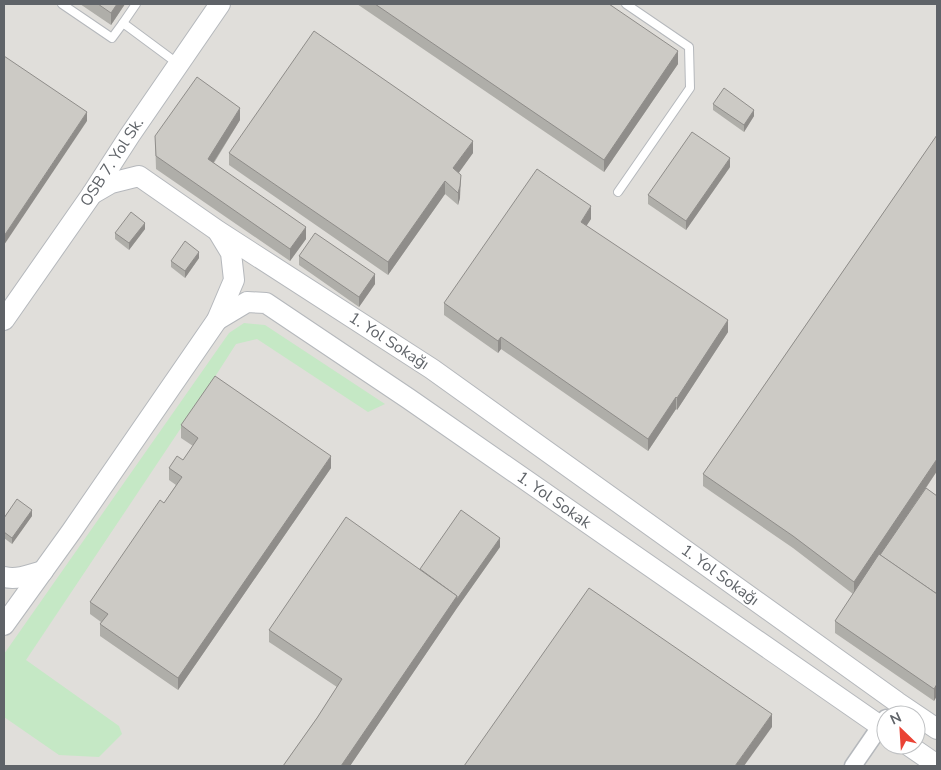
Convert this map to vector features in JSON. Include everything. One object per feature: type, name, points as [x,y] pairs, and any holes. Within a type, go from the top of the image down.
[{"type":"street","name":"OSB 7. Yol Sk.","points":[[4,320],[92,194],[220,4]]},
{"type":"street","points":[[92,194],[111,183],[138,176],[132,161],[130,135]]},
{"type":"street","name":"1. Yol Sokağı","points":[[138,176],[218,231],[432,369],[876,710]]},
{"type":"street","points":[[4,625],[217,320],[234,280],[231,253],[218,231]]},
{"type":"street","name":"1. Yol Sokak","points":[[217,320],[246,302],[266,303],[876,711]]},
{"type":"street","points":[[4,577],[25,576],[43,571]]},
{"type":"street","points":[[853,766],[876,734]]},
{"type":"street","points":[[922,755],[937,765]]},
{"type":"lane","points":[[62,4],[112,38],[136,4]]},
{"type":"lane","points":[[618,192],[690,88],[689,47],[626,4]]},
{"type":"lane","points":[[123,23],[179,64]]},
{"type":"shaded area","points":[[4,4],[937,4],[937,766],[4,766]]},
{"type":"green space","points":[[244,323],[265,325],[385,404],[368,412],[257,339],[236,344],[26,660],[119,726],[122,734],[99,757],[59,755],[4,717],[4,654],[229,333]]},
{"type":"building","points":[[98,4],[117,4],[111,13]]},
{"type":"building","points":[[375,4],[609,4],[678,51],[604,160]]},
{"type":"building","points":[[314,31],[473,141],[453,168],[461,175],[458,193],[445,181],[388,262],[229,153]]},
{"type":"building","points":[[4,56],[87,112],[4,236]]},
{"type":"building","points":[[197,77],[240,108],[208,159],[306,227],[290,249],[156,156],[155,136]]},
{"type":"building","points":[[724,88],[754,110],[744,125],[713,104]]},
{"type":"building","points":[[692,132],[730,158],[686,221],[648,195]]},
{"type":"building","points":[[937,135],[937,459],[854,582],[793,536],[703,474]]},
{"type":"building","points":[[537,169],[591,206],[581,222],[728,320],[648,439],[501,337],[498,341],[444,303]]},
{"type":"building","points":[[131,212],[145,223],[129,243],[115,233]]},
{"type":"building","points":[[315,233],[375,274],[359,297],[299,256]]},
{"type":"building","points":[[185,241],[199,252],[185,271],[171,261]]},
{"type":"building","points":[[215,376],[331,456],[178,678],[100,624],[108,614],[90,602],[160,500],[164,503],[182,477],[169,468],[177,456],[183,460],[198,438],[181,425]]},
{"type":"building","points":[[926,488],[937,496],[937,594],[880,555]]},
{"type":"building","points":[[17,499],[32,510],[12,538],[4,532],[4,518]]},
{"type":"building","points":[[461,510],[500,538],[457,599],[457,596],[420,569]]},
{"type":"building","points":[[346,517],[457,596],[341,766],[283,766],[342,679],[269,630]]},
{"type":"building","points":[[879,554],[937,594],[937,684],[934,689],[835,621]]},
{"type":"building","points":[[589,588],[772,714],[735,766],[464,766]]}]
